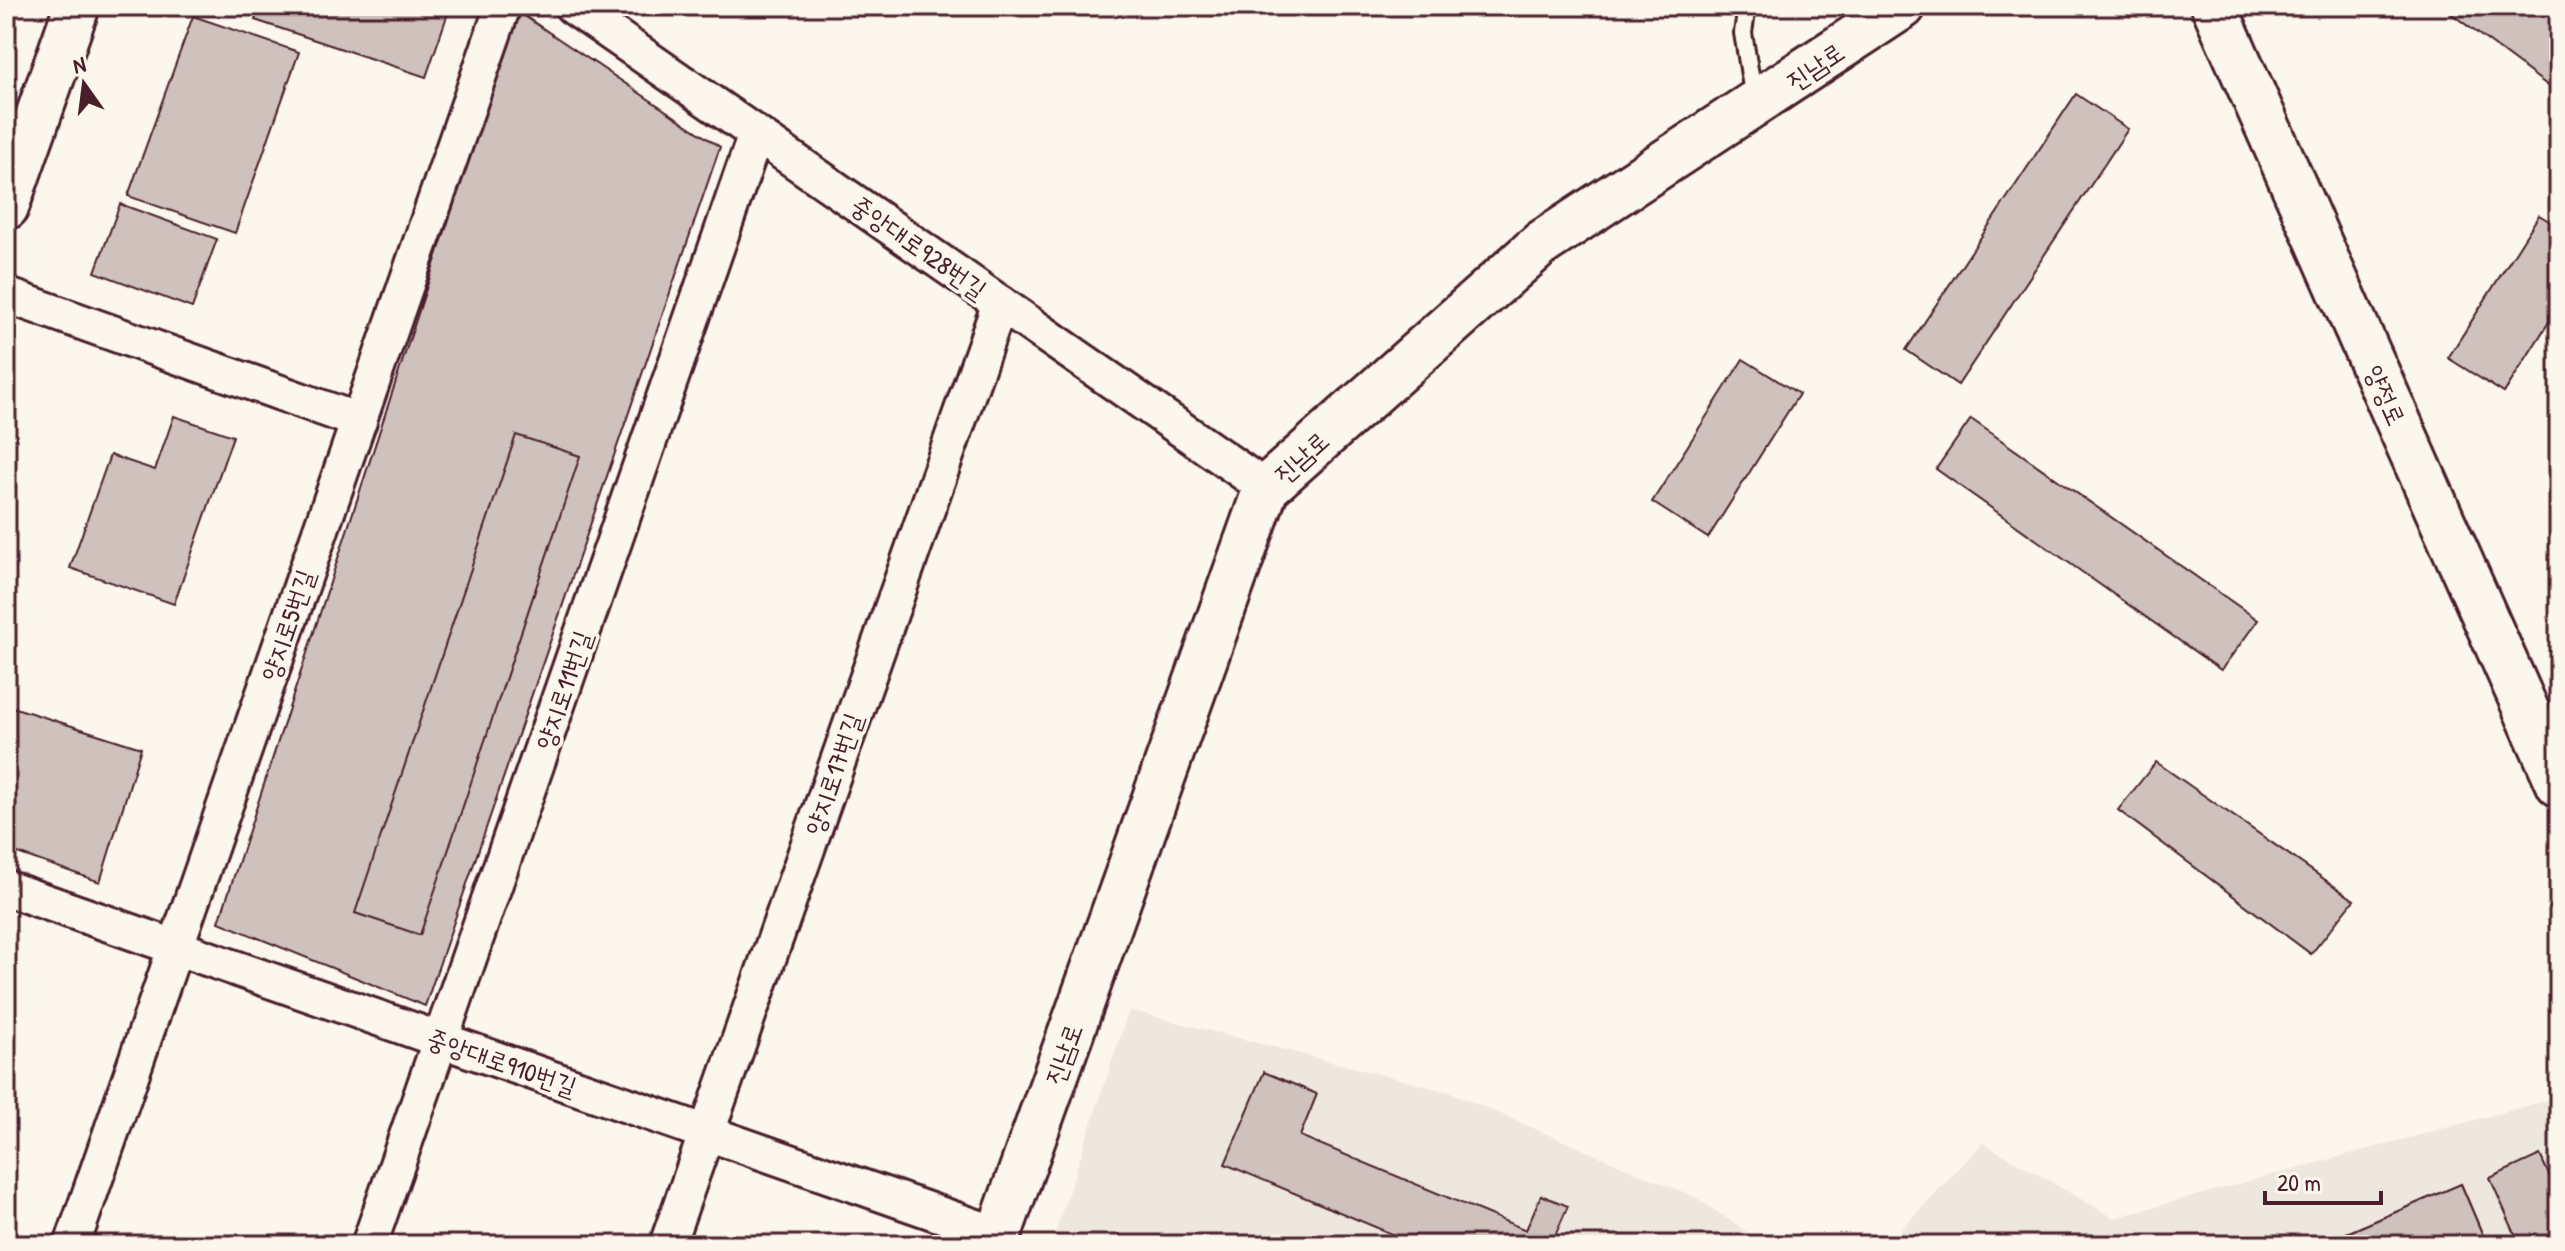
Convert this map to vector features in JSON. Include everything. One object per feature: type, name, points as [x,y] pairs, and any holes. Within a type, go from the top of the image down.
[{"type":"street","points":[[6,207],[77,6]]},
{"type":"street","name":"양지로5번길","points":[[72,1245],[503,6]]},
{"type":"street","name":"중앙대로928번길","points":[[572,6],[1266,488]]},
{"type":"street","name":"진남로","points":[[997,1240],[1266,488],[1542,243],[1903,6]]},
{"type":"street","name":"양정로","points":[[2214,6],[2559,784]]},
{"type":"street","name":"양지로11번길","points":[[369,1245],[756,134]]},
{"type":"street","points":[[6,295],[359,421]]},
{"type":"street","name":"양지로17번길","points":[[667,1245],[1000,303]]},
{"type":"street","name":"중앙대로910번길","points":[[6,888],[706,1133],[997,1240]]},
{"type":"lane","points":[[1747,6],[1743,33],[1755,106]]},
{"type":"shaded area","points":[[1129,1010],[1449,1092],[1697,1198],[1766,1245],[1051,1245]]},
{"type":"shaded area","points":[[2559,1097],[2559,1245],[1886,1245],[1983,1143],[2114,1218]]},
{"type":"building","points":[[260,6],[447,6],[448,13],[426,77],[255,20]]},
{"type":"building","points":[[2441,6],[2552,6],[2559,11],[2559,94]]},
{"type":"building","points":[[517,11],[720,147],[425,1006],[219,922]]},
{"type":"building","points":[[193,16],[299,52],[235,233],[128,196]]},
{"type":"building","points":[[2076,94],[2128,129],[1958,385],[1906,350]]},
{"type":"building","points":[[120,204],[217,239],[192,308],[95,272]]},
{"type":"building","points":[[2539,215],[2559,227],[2559,306],[2504,393],[2448,358]]},
{"type":"building","points":[[1743,359],[1799,394],[1708,538],[1652,502]]},
{"type":"building","points":[[174,416],[233,436],[174,604],[70,568],[110,455],[155,470]]},
{"type":"building","points":[[1971,419],[2258,620],[2221,670],[1936,469]]},
{"type":"building","points":[[516,435],[580,456],[420,935],[355,913]]},
{"type":"building","points":[[6,705],[141,748],[100,882],[6,849]]},
{"type":"building","points":[[2156,762],[2354,900],[2311,954],[2118,810]]},
{"type":"building","points":[[1264,1072],[1317,1094],[1300,1136],[1526,1230],[1541,1195],[1568,1206],[1554,1238],[1570,1245],[1418,1245],[1225,1164]]},
{"type":"building","points":[[2540,1155],[2559,1197],[2559,1245],[2520,1245],[2490,1178]]},
{"type":"building","points":[[2461,1184],[2487,1245],[2319,1245]]},
{"type":"building","points":[[2461,1184],[2487,1245],[2319,1245]]}]
